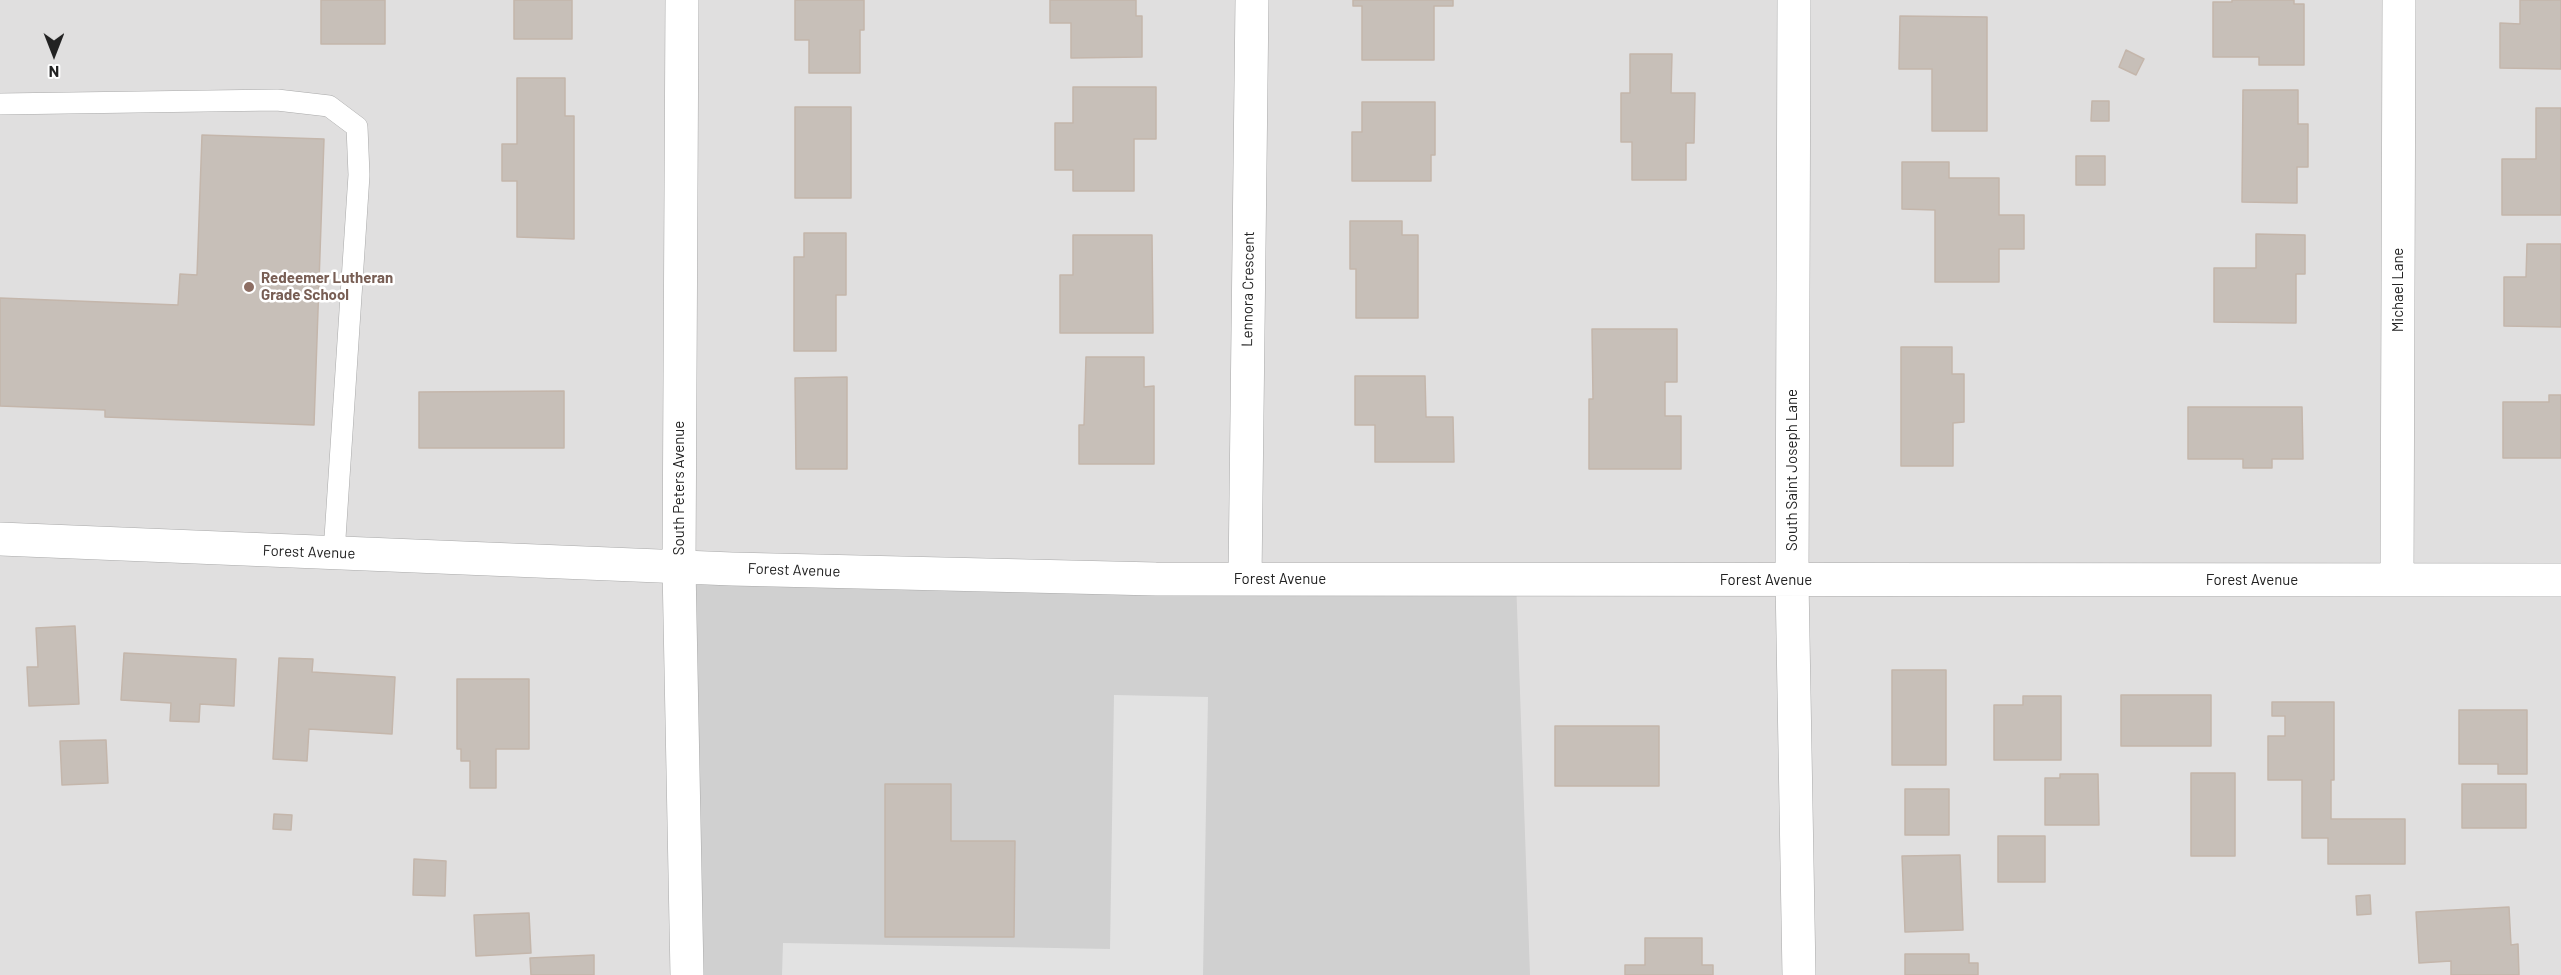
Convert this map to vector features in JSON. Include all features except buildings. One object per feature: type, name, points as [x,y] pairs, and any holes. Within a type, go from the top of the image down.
[{"type":"street","name":"South Peters Avenue","points":[[682,0],[679,567],[687,975]]},
{"type":"street","name":"Lennora Crescent","points":[[1245,579],[1252,0]]},
{"type":"street","name":"South Saint Joseph Lane","points":[[1794,0],[1792,580],[1799,975]]},
{"type":"street","name":"Michael Lane","points":[[2397,580],[2399,0]]},
{"type":"street","name":"Forest Avenue","points":[[0,539],[679,567],[958,575],[1245,579],[2561,580]]},
{"type":"lane","points":[[0,104],[278,100],[329,106],[357,127],[359,175],[334,553]]},
{"type":"shaded area","points":[[0,0],[2561,0],[2561,975],[0,975]]},
{"type":"shaded area","points":[[679,567],[1516,579],[1530,975],[687,975]]},
{"type":"shaded area","points":[[1114,695],[1208,697],[1203,975],[782,975],[783,943],[1110,949]]},
{"type":"place","name":"Redeemer Lutheran Grade School","points":[[249,287]]}]
